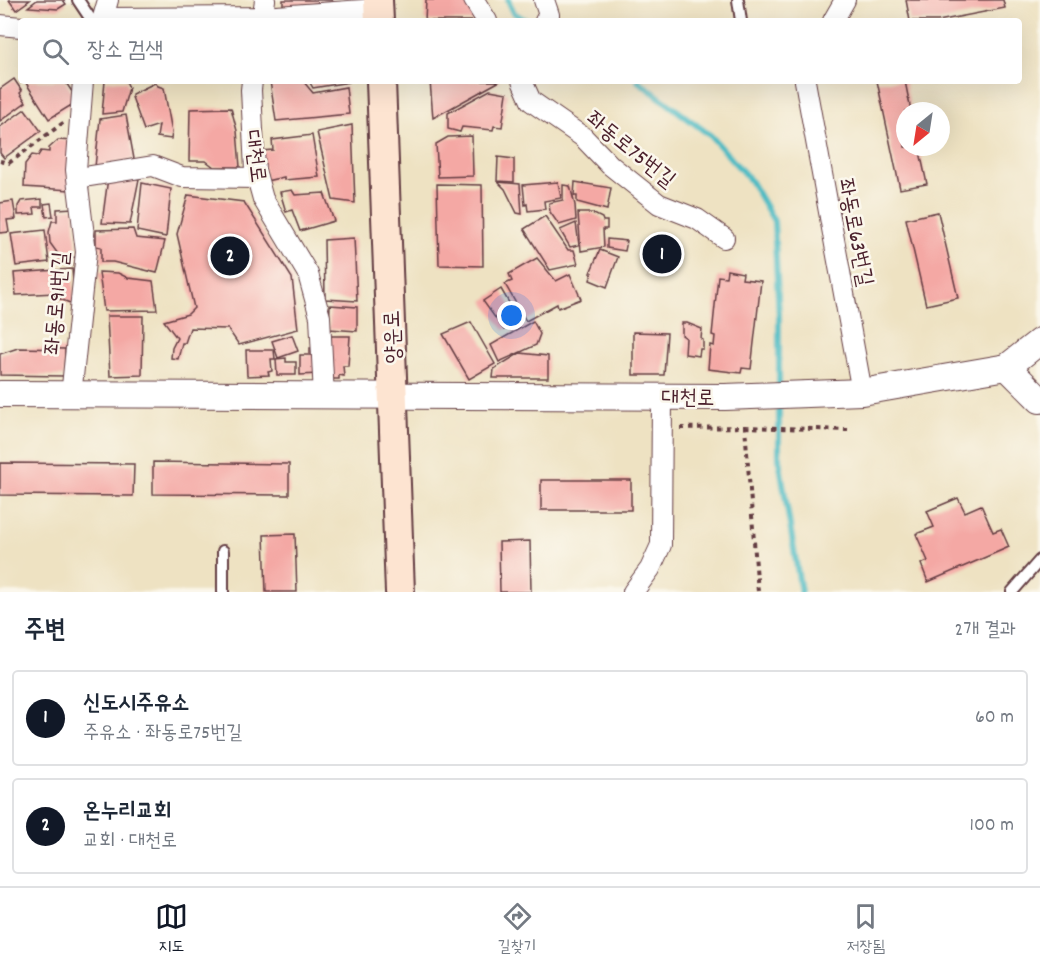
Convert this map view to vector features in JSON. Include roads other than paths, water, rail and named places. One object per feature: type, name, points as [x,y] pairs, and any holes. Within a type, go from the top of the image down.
[{"type":"main road","name":"양운로","points":[[381,84],[400,592]]},
{"type":"street","points":[[474,0],[485,18]]},
{"type":"street","points":[[835,18],[845,0]]},
{"type":"street","points":[[101,15],[378,10]]},
{"type":"street","points":[[0,25],[18,27]]},
{"type":"street","name":"좌동로91번길","points":[[71,396],[86,252],[78,178],[83,84]]},
{"type":"street","name":"대천로","points":[[252,84],[255,170],[263,199],[308,274],[320,317],[324,397]]},
{"type":"street","name":"좌동로75번길","points":[[523,84],[531,101],[583,137],[610,165],[659,204],[697,219],[724,238]]},
{"type":"street","name":"좌동로63번길","points":[[806,84],[862,392]]},
{"type":"street","points":[[78,178],[153,166],[182,177],[257,178]]},
{"type":"street","name":"대천로","points":[[10,394],[725,397],[862,392],[1007,367],[1040,341]]},
{"type":"street","points":[[1007,367],[1040,400]]},
{"type":"street","points":[[0,412],[10,394]]},
{"type":"street","points":[[633,592],[650,569],[661,545],[662,396]]},
{"type":"lane","points":[[78,0],[101,15]]},
{"type":"lane","points":[[738,0],[741,18]]},
{"type":"lane","points":[[223,551],[223,592]]},
{"type":"lane","points":[[1012,592],[1040,560]]},
{"type":"waterway","points":[[508,0],[514,13],[522,18]]},
{"type":"waterway","points":[[642,84],[711,136],[750,180],[774,221],[779,317],[779,389]]},
{"type":"waterway","points":[[779,399],[779,459],[801,592]]},
{"type":"place","name":"신도시주유소","points":[[662,254]]},
{"type":"place","name":"온누리교회","points":[[230,256]]}]
